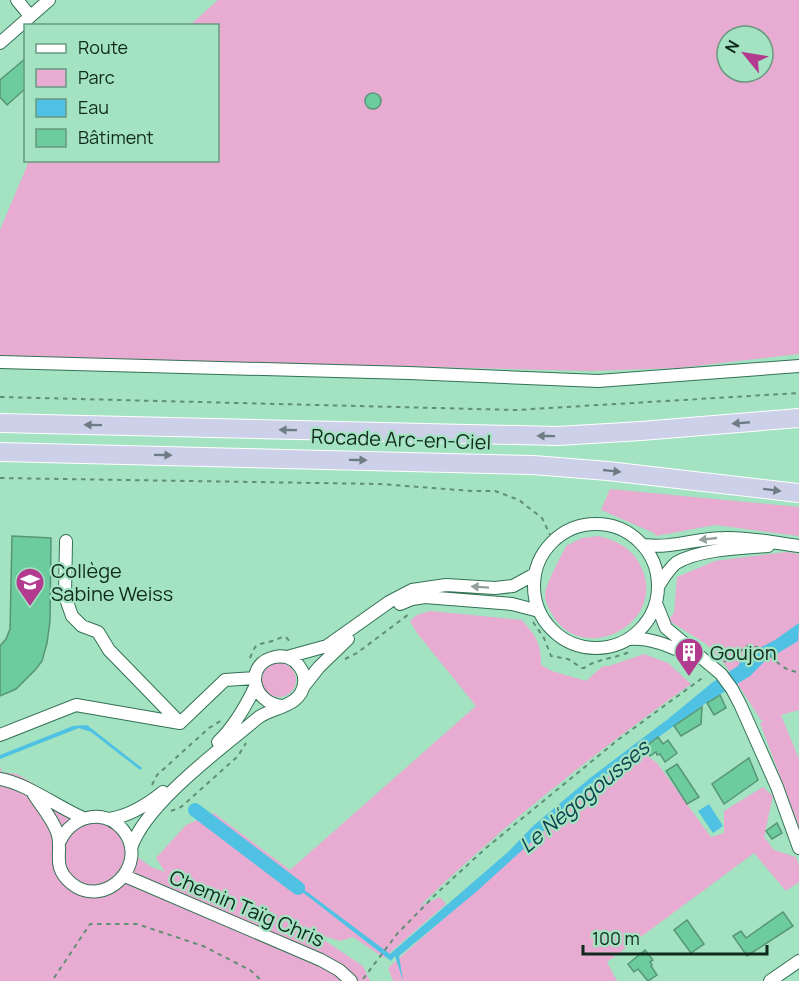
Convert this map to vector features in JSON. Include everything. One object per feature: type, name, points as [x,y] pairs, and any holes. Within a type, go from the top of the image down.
[{"type":"highway","name":"Rocade Arc-en-Ciel","points":[[0,423],[558,436],[799,418]]},
{"type":"highway","name":"Rocade Arc-en-Ciel","points":[[0,452],[533,465],[608,471],[799,493]]},
{"type":"street","points":[[17,0],[30,16]]},
{"type":"street","points":[[0,44],[50,0]]},
{"type":"street","points":[[0,362],[409,373],[598,381],[799,366]]},
{"type":"street","points":[[535,615],[536,574],[542,556],[553,541],[567,531],[583,525],[600,524],[616,527],[632,534],[644,545],[657,571],[659,585],[656,603],[633,644]]},
{"type":"street","points":[[644,545],[663,547],[723,537],[759,539],[793,545]]},
{"type":"street","points":[[66,541],[65,596],[72,616],[82,626],[98,632],[109,650],[180,723]]},
{"type":"street","points":[[659,585],[667,572],[685,559],[733,549],[793,545]]},
{"type":"street","points":[[536,574],[513,586],[495,588],[446,585],[412,590],[389,602],[327,646],[287,657],[270,658],[258,669],[251,680],[246,707],[226,735],[170,790],[135,836],[132,858],[125,876],[105,890],[94,891],[72,884],[63,875],[58,864],[57,852],[60,840],[69,827],[91,816],[109,819],[130,814],[170,790],[258,717],[296,700],[319,668],[347,640],[387,611],[412,599],[425,597],[512,604],[535,615],[571,643],[601,648],[633,644],[643,638],[654,640],[711,670]]},
{"type":"street","points":[[656,603],[666,628],[732,689],[777,788],[799,848]]},
{"type":"street","points":[[287,657],[301,668],[304,686]]},
{"type":"street","points":[[180,723],[225,680],[251,680]]},
{"type":"street","points":[[251,680],[265,700],[273,705],[282,706]]},
{"type":"street","points":[[0,735],[76,705],[180,723]]},
{"type":"street","points":[[0,779],[20,784],[83,818]]},
{"type":"street","points":[[33,793],[52,821],[60,840]]},
{"type":"street","points":[[109,819],[124,831],[132,848]]},
{"type":"street","name":"Chemin Taïg Chris","points":[[125,876],[321,960],[339,970],[351,981]]},
{"type":"street","points":[[773,980],[799,961]]},
{"type":"path","points":[[0,397],[516,410],[799,393]]},
{"type":"path","points":[[0,478],[380,484],[495,491],[519,500],[542,518],[553,541]]},
{"type":"path","points":[[342,659],[357,653],[400,622],[414,608]]},
{"type":"path","points":[[535,615],[551,656],[568,660],[582,668],[595,661],[617,657],[633,644]]},
{"type":"path","points":[[251,680],[244,669],[255,645],[283,636]]},
{"type":"path","points":[[365,981],[363,979],[397,934],[486,848],[619,739],[711,670],[749,645],[762,647],[789,671],[799,672]]},
{"type":"path","points":[[150,789],[157,776],[209,728],[224,719]]},
{"type":"path","points":[[165,813],[182,807],[238,756],[249,737]]},
{"type":"path","points":[[54,978],[90,924],[137,924],[203,946],[250,970],[262,981]]},
{"type":"green space","points":[[218,0],[799,0],[799,354],[679,368],[590,371],[0,356],[0,230],[29,162],[219,162],[219,24],[191,24]]},
{"type":"green space","points":[[610,489],[799,507],[799,536],[715,525],[656,536],[654,533],[601,510]]},
{"type":"green space","points":[[598,536],[625,547],[636,557],[643,571],[646,591],[642,608],[631,622],[616,633],[599,638],[581,637],[565,629],[552,614],[545,593],[551,575],[566,546],[582,538]]},
{"type":"green space","points":[[786,552],[799,554],[799,710],[781,715],[799,759],[799,827],[760,723],[764,720],[761,720],[724,663],[706,644],[668,620],[674,613],[677,577],[715,561]]},
{"type":"green space","points":[[430,611],[522,620],[537,640],[541,665],[552,671],[586,681],[603,666],[644,654],[668,663],[691,684],[620,736],[484,846],[420,906],[440,897],[446,904],[384,958],[353,937],[340,941],[304,930],[321,938],[363,966],[370,981],[0,981],[0,767],[2,772],[17,774],[60,799],[92,822],[111,827],[119,834],[124,847],[151,867],[165,872],[156,858],[186,825],[214,813],[290,870],[476,706],[417,633],[410,621],[417,615]]},
{"type":"green space","points":[[279,663],[291,668],[296,680],[291,692],[279,697],[267,692],[262,680],[267,668]]},
{"type":"green space","points":[[642,752],[657,763],[711,837],[724,833],[724,811],[763,787],[773,796],[764,837],[774,850],[796,857],[799,865],[799,882],[786,891],[754,853],[607,962],[617,981],[393,981],[388,968],[592,788]]},
{"type":"water","points":[[799,623],[798,641],[765,661],[750,676],[706,703],[603,777],[476,892],[399,956],[403,981],[395,956],[391,961],[215,824],[193,811],[196,809],[390,954],[590,778],[713,682],[738,666],[744,656],[775,640]]},
{"type":"water","points":[[87,725],[142,768],[140,770],[91,732],[79,728],[0,759],[0,755],[73,726]]},
{"type":"water","points":[[709,804],[723,826],[713,833],[698,811]]},
{"type":"building","points":[[24,60],[24,90],[7,105],[0,97],[0,80]]},
{"type":"building","points":[[370,93],[376,93],[381,101],[379,107],[370,109],[365,104],[365,98]]},
{"type":"building","name":"Collège Sabine Weiss","points":[[12,536],[51,538],[50,621],[42,661],[16,689],[0,696],[0,646],[10,629]]},
{"type":"building","points":[[720,695],[726,708],[714,715],[707,703]]},
{"type":"building","points":[[702,707],[701,724],[681,736],[674,726]]},
{"type":"building","points":[[658,737],[663,744],[668,740],[677,753],[665,762],[656,752],[650,756],[645,747]]},
{"type":"building","points":[[749,758],[758,780],[724,804],[712,784]]},
{"type":"building","points":[[677,764],[699,797],[687,804],[666,771]]},
{"type":"building","points":[[777,823],[782,833],[772,839],[766,831]]},
{"type":"building","points":[[783,912],[793,926],[747,956],[733,936],[741,931],[746,938]]},
{"type":"building","points":[[687,920],[704,944],[691,953],[674,930]]},
{"type":"building","points":[[645,950],[653,960],[650,962],[651,966],[657,975],[648,981],[638,969],[634,972],[628,964]]},
{"type":"waterway","points":[[195,810],[298,888]]},
{"type":"place","name":"Collège Sabine Weiss","points":[[30,608]]},
{"type":"place","name":"Goujon","points":[[689,678]]},
{"type":"water label","name":"Le Négogousses","points":[[584,796]]}]
